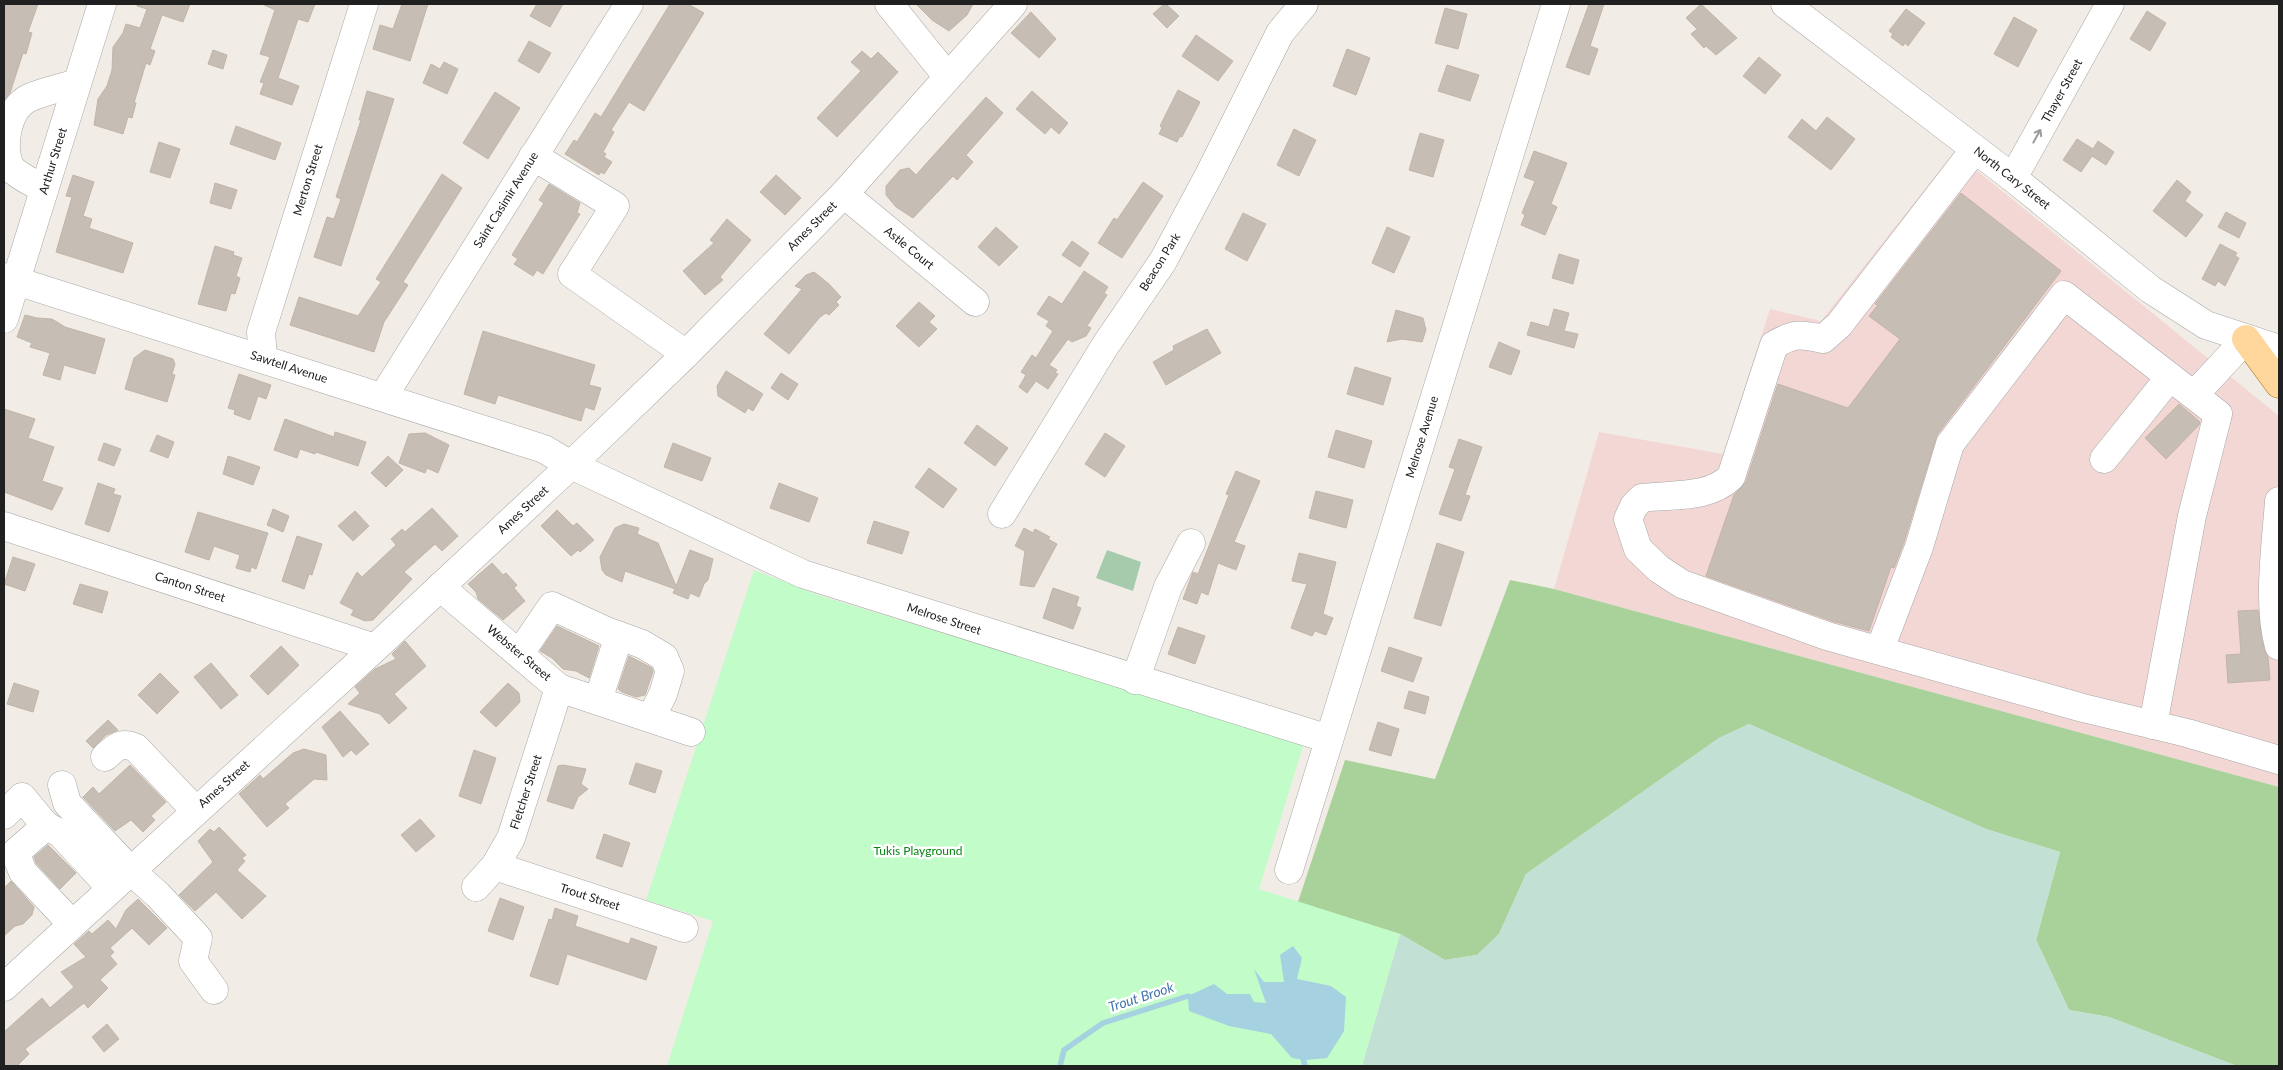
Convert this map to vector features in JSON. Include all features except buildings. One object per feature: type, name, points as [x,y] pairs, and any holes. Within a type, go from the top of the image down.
[{"type":"main road","points":[[2246,339],[2279,384]]},
{"type":"street","name":"Arthur Street","points":[[4,319],[10,279],[44,189],[102,4]]},
{"type":"street","name":"Merton Street","points":[[263,358],[261,332],[364,4]]},
{"type":"street","points":[[889,4],[947,76]]},
{"type":"street","name":"Ames Street","points":[[4,987],[195,810],[376,648],[686,354],[844,194],[1013,4]]},
{"type":"street","name":"Beacon Park","points":[[1002,514],[1105,346],[1163,261],[1210,173],[1280,33],[1304,4]]},
{"type":"street","name":"Melrose Avenue","points":[[1289,870],[1556,4]]},
{"type":"street","name":"North Cary Street","points":[[1785,4],[2013,178],[2150,289],[2206,326],[2279,349]]},
{"type":"street","name":"Thayer Street","points":[[2013,178],[2110,4]]},
{"type":"street","name":"Saint Casimir Avenue","points":[[383,397],[624,10]]},
{"type":"street","points":[[44,189],[12,169],[4,154],[4,137],[15,108],[28,98],[77,84]]},
{"type":"street","points":[[1975,149],[1840,325],[1823,339],[1803,334],[1790,335],[1774,346],[1732,477],[1722,486],[1704,493],[1642,498],[1634,506],[1628,519],[1638,549],[1660,569],[1682,584],[1827,636],[2083,708],[2153,725],[2279,760]]},
{"type":"street","points":[[534,156],[615,206],[572,274],[686,354]]},
{"type":"street","name":"Astle Court","points":[[844,194],[975,302]]},
{"type":"street","name":"Sawtell Avenue","points":[[10,279],[544,449],[571,465]]},
{"type":"street","points":[[1880,650],[1919,546],[1950,444],[2064,294],[2218,414],[2192,516],[2153,725]]},
{"type":"street","name":"North Cary Street","points":[[2246,339],[2279,337]]},
{"type":"street","points":[[2194,395],[2246,339]]},
{"type":"street","points":[[2104,459],[2170,376]]},
{"type":"street","name":"Melrose Street","points":[[571,465],[804,574],[1135,680],[1329,739]]},
{"type":"street","points":[[2279,501],[2278,541],[2274,580],[2276,635],[2279,646]]},
{"type":"street","name":"Canton Street","points":[[4,526],[376,648]]},
{"type":"street","points":[[1135,680],[1168,587],[1191,543]]},
{"type":"street","name":"Webster Street","points":[[440,587],[559,688],[691,732]]},
{"type":"street","points":[[520,653],[552,606],[618,636],[642,644],[664,657],[670,671],[663,694],[651,718]]},
{"type":"street","points":[[598,700],[618,636]]},
{"type":"street","name":"Fletcher Street","points":[[476,887],[495,866],[511,838],[559,688]]},
{"type":"street","points":[[105,757],[119,745],[126,744],[136,748],[195,810]]},
{"type":"street","points":[[62,785],[67,803],[198,938],[193,961],[214,990]]},
{"type":"street","points":[[25,844],[4,817],[22,797],[46,826],[60,833],[111,888]]},
{"type":"street","points":[[46,826],[15,853],[23,872],[72,924]]},
{"type":"street","name":"Trout Street","points":[[495,866],[684,928]]},
{"type":"shaded area","points":[[1954,152],[2279,416],[2279,787],[1554,589],[1599,432],[1723,454],[1770,309],[1821,321]]},
{"type":"green space","points":[[1107,550],[1141,562],[1133,591],[1096,578]]},
{"type":"green space","name":"Tukis Playground","points":[[754,570],[821,596],[1304,743],[1259,889],[1400,934],[1362,1066],[667,1066],[713,921],[646,900]]},
{"type":"green space","points":[[1510,580],[1554,589],[2279,787],[2279,1066],[2237,1066],[2109,1017],[2069,1010],[2036,940],[2060,852],[1986,829],[1749,724],[1719,738],[1526,874],[1499,934],[1477,955],[1445,960],[1400,934],[1298,902],[1345,760],[1435,779]]},
{"type":"green space","points":[[1749,724],[1986,829],[2060,852],[2036,940],[2069,1010],[2109,1017],[2237,1066],[1362,1066],[1400,934],[1445,960],[1477,955],[1499,934],[1526,874],[1719,738]]},
{"type":"water","points":[[1293,946],[1302,958],[1297,979],[1331,986],[1346,997],[1344,1031],[1327,1058],[1305,1060],[1292,1058],[1271,1034],[1229,1026],[1189,1011],[1188,996],[1214,984],[1227,994],[1250,994],[1254,1002],[1266,1003],[1254,969],[1264,982],[1284,982],[1280,955]]},
{"type":"waterway","name":"Trout Brook","points":[[1060,1066],[1064,1050],[1103,1023],[1188,996],[1193,998]]},
{"type":"waterway","name":"Trout Brook","points":[[1302,1054],[1305,1066]]}]
